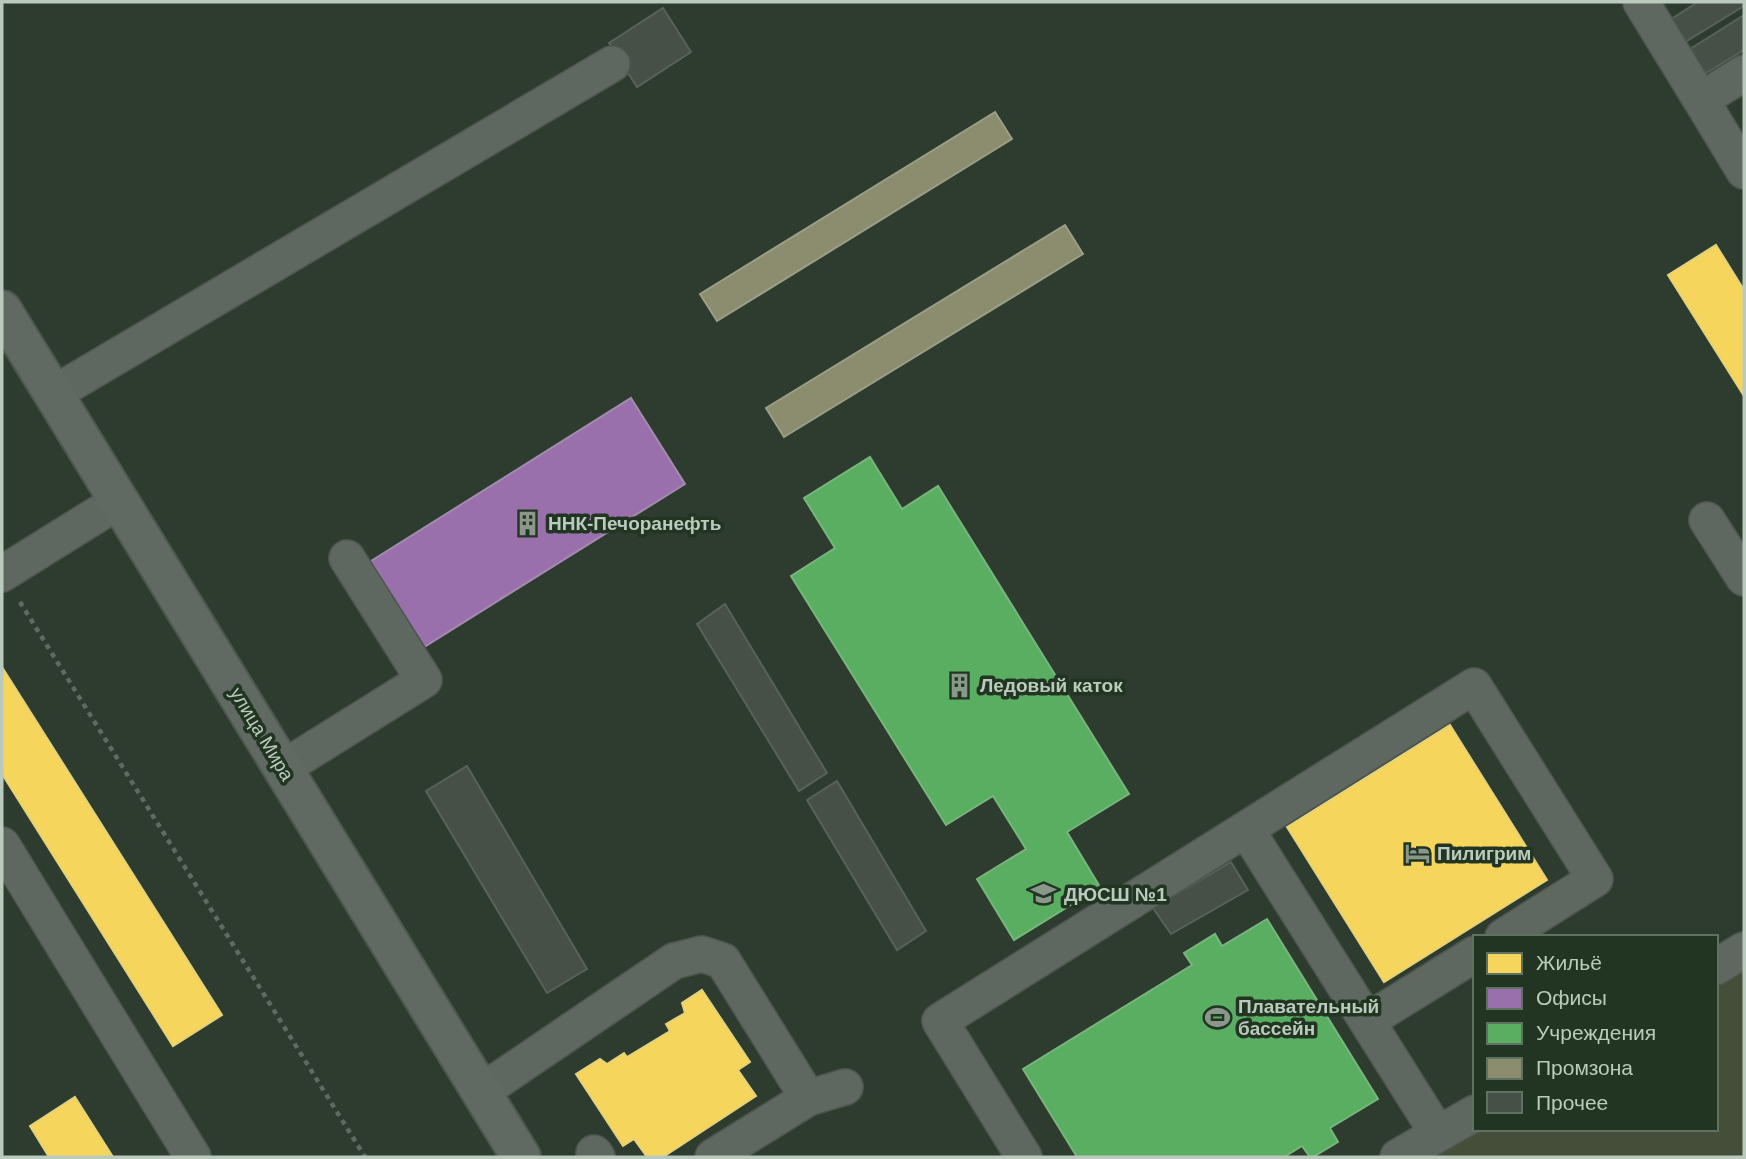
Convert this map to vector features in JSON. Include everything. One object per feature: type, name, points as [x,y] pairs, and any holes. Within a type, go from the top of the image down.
[{"type":"main road","name":"улица Мира","points":[[2,310],[521,1157]]},
{"type":"street","points":[[1642,2],[1744,171]]},
{"type":"street","points":[[53,394],[612,64]]},
{"type":"street","points":[[1702,100],[1744,73]]},
{"type":"street","points":[[2,574],[119,500]]},
{"type":"street","points":[[1707,520],[1744,578]]},
{"type":"street","points":[[283,768],[424,680],[347,558]]},
{"type":"street","points":[[1024,1157],[940,1021],[1474,686],[1595,879],[1506,935]]},
{"type":"street","points":[[1246,829],[1438,1134]]},
{"type":"street","points":[[2,845],[193,1157]]},
{"type":"street","points":[[1718,966],[1744,950]]},
{"type":"street","points":[[481,1092],[674,961],[702,954],[723,961],[808,1098]]},
{"type":"street","points":[[1367,1021],[1473,955]]},
{"type":"street","points":[[713,1157],[808,1098],[845,1087]]},
{"type":"street","points":[[1398,1157],[1473,1114]]},
{"type":"path","points":[[2,574],[365,1157]]},
{"type":"green space","points":[[1744,965],[1744,1157],[1428,1157],[1473,1130],[1718,1131],[1718,980]]},
{"type":"building: Жильё","points":[[1716,245],[1744,290],[1744,396],[1668,275]]},
{"type":"building: Жильё","points":[[2,667],[222,1015],[173,1046],[2,774]]},
{"type":"building: Жильё","name":"Пилигрим","points":[[1450,725],[1547,880],[1384,982],[1287,827]]},
{"type":"building: Жильё","points":[[702,990],[750,1062],[738,1070],[756,1096],[663,1157],[647,1157],[634,1139],[623,1146],[576,1074],[600,1059],[607,1064],[624,1053],[627,1057],[670,1031],[666,1024],[685,1013],[682,1003]]},
{"type":"building: Жильё","points":[[75,1097],[113,1157],[49,1157],[30,1126]]},
{"type":"building: Офисы","name":"ННК-Печоранефть","points":[[631,398],[685,484],[424,647],[371,561]]},
{"type":"building: Учреждения","name":"Ледовый каток","points":[[870,457],[902,509],[938,486],[1129,794],[1067,832],[1100,887],[1014,940],[977,879],[1026,849],[993,796],[946,825],[791,576],[835,548],[804,498]]},
{"type":"building: Учреждения","name":"Плавательный бассейн","points":[[1267,919],[1378,1099],[1330,1128],[1338,1142],[1313,1157],[1310,1157],[1302,1146],[1284,1157],[1077,1157],[1023,1069],[1192,965],[1184,953],[1215,934],[1222,946]]},
{"type":"building: Промзона","points":[[995,112],[1012,139],[717,321],[700,294]]},
{"type":"building: Промзона","points":[[1065,225],[1083,254],[784,437],[766,408]]},
{"type":"building: Прочее","points":[[1698,2],[1744,2],[1744,6],[1685,42],[1671,19]]},
{"type":"building: Прочее","points":[[663,8],[691,52],[637,87],[609,43]]},
{"type":"building: Прочее","points":[[1744,15],[1744,50],[1706,73],[1690,49]]},
{"type":"building: Прочее","points":[[725,604],[827,773],[799,791],[697,624]]},
{"type":"building: Прочее","points":[[467,766],[587,969],[547,993],[426,791]]},
{"type":"building: Прочее","points":[[837,781],[926,931],[897,950],[807,800]]},
{"type":"building: Прочее","points":[[1231,862],[1248,890],[1171,934],[1153,908]]},
{"type":"place","name":"ННК-Печоранефть","points":[[528,523]]},
{"type":"place","name":"Ледовый каток","points":[[960,685]]},
{"type":"place","name":"Пилигрим","points":[[1417,853]]},
{"type":"place","name":"ДЮСШ №1","points":[[1044,894]]},
{"type":"place","name":"Плавательный бассейн","points":[[1218,1017]]}]
